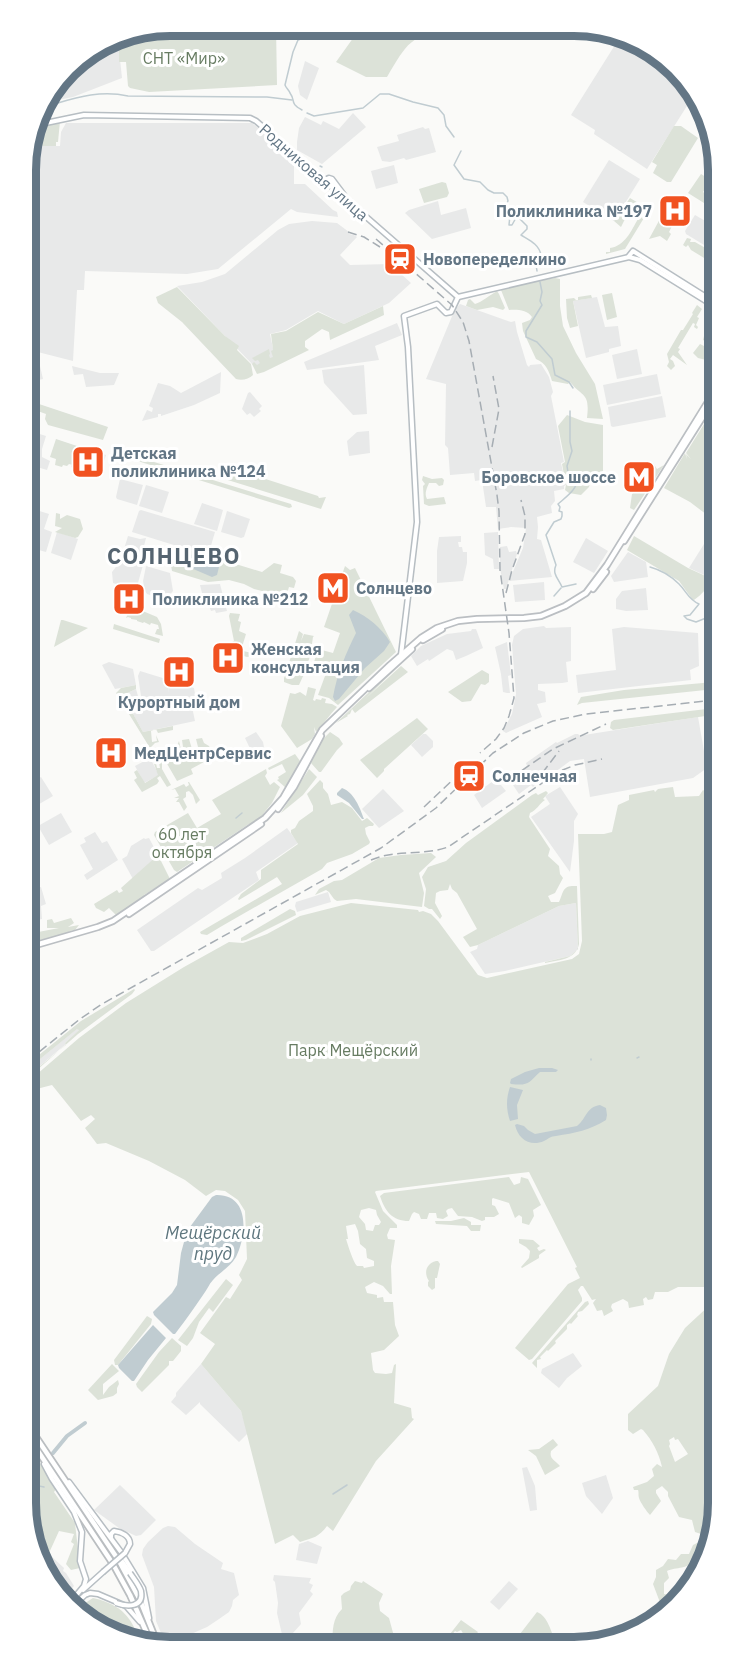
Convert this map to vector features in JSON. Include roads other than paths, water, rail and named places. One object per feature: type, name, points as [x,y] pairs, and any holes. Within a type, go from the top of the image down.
[{"type":"main road","name":"Родниковая улица","points":[[45,123],[84,115],[250,118],[325,180],[458,297]]},
{"type":"main road","points":[[629,257],[633,251],[708,300]]},
{"type":"main road","points":[[402,656],[417,526],[404,316],[437,304],[446,313],[451,312],[458,297],[629,257],[638,258],[708,300]]},
{"type":"main road","points":[[402,656],[413,644],[434,630],[450,623],[471,619],[539,616],[566,606],[586,593],[603,570],[708,402]]},
{"type":"main road","points":[[36,946],[114,920],[265,818],[282,799],[322,730],[402,656],[423,640],[447,627],[471,622],[537,619],[560,612],[584,597],[601,579],[708,409]]},
{"type":"main road","points":[[402,641],[406,646],[413,644]]},
{"type":"main road","points":[[36,1437],[140,1588],[140,1599],[130,1607],[92,1595],[80,1602]]},
{"type":"main road","points":[[36,1448],[120,1575],[153,1635]]},
{"type":"main road","points":[[36,1448],[81,1528],[80,1561],[86,1579],[82,1590],[75,1597]]},
{"type":"main road","points":[[58,1469],[112,1541],[143,1588],[150,1635]]},
{"type":"main road","points":[[75,1597],[126,1552],[130,1544],[128,1537],[121,1532],[112,1533],[110,1536],[112,1541]]},
{"type":"main road","points":[[128,1573],[149,1629]]},
{"type":"main road","points":[[79,1601],[90,1593],[98,1594],[126,1606],[149,1629]]},
{"type":"water","points":[[177,552],[211,561],[219,567],[217,575],[212,577],[177,562],[174,559]]},
{"type":"water","points":[[353,610],[374,623],[390,642],[335,701],[333,697],[339,672],[356,633],[349,615]]},
{"type":"water","points":[[342,788],[353,797],[364,819],[349,803],[337,795]]},
{"type":"water","points":[[539,1068],[558,1070],[540,1072],[525,1084],[510,1083],[511,1079]]},
{"type":"water","points":[[510,1087],[523,1090],[517,1105],[518,1119],[510,1121],[507,1104]]},
{"type":"water","points":[[600,1105],[606,1108],[606,1120],[588,1129],[553,1136],[539,1143],[529,1142],[522,1138],[515,1125],[524,1126],[535,1134],[577,1126],[589,1110]]},
{"type":"water","name":"Мещёрский пруд","points":[[227,1196],[240,1208],[243,1227],[240,1248],[234,1261],[216,1277],[173,1334],[153,1312],[177,1285],[181,1253],[187,1231],[212,1197]]},
{"type":"water","points":[[153,1325],[166,1338],[132,1381],[118,1365]]},
{"type":"waterway","points":[[302,110],[294,104],[285,85],[298,40],[309,36]]},
{"type":"waterway","points":[[53,104],[83,96],[105,94],[267,97],[292,100]]},
{"type":"waterway","points":[[307,113],[314,116],[363,108],[380,94],[389,94],[438,108],[444,115],[446,126],[454,137]]},
{"type":"waterway","points":[[461,151],[454,165],[464,179],[480,182],[494,193],[503,193],[508,201],[504,208],[510,215],[509,225],[512,225],[517,216],[527,226],[521,235],[540,251],[541,255],[535,259],[537,271]]},
{"type":"waterway","points":[[540,282],[542,305],[526,331],[526,337],[537,342],[552,359],[555,375],[569,382],[573,388]]},
{"type":"waterway","points":[[570,411],[572,451],[567,466],[568,472],[578,477],[576,486],[558,504],[559,511],[562,512],[561,519],[554,522],[546,535],[556,565],[555,574],[562,587],[576,584]]},
{"type":"waterway","points":[[650,567],[673,578],[690,598],[699,604],[690,615],[684,616],[687,619],[696,622],[706,618],[708,624]]},
{"type":"waterway","points":[[554,596],[561,588]]},
{"type":"waterway","points":[[236,818],[242,813]]},
{"type":"waterway","points":[[53,1453],[67,1436],[85,1423]]},
{"type":"waterway","points":[[36,1483],[44,1487]]},
{"type":"waterway","points":[[333,1494],[347,1485]]},
{"type":"railway","points":[[348,232],[364,237],[380,247]]},
{"type":"railway","points":[[376,239],[452,305],[463,322],[469,341],[497,495],[500,570],[509,633],[514,698],[504,728],[496,739],[480,753]]},
{"type":"railway","points":[[492,447],[499,409],[493,376]]},
{"type":"railway","points":[[506,593],[525,534],[525,516],[521,500]]},
{"type":"railway","points":[[36,1054],[102,1004],[381,848],[436,808],[493,753],[524,733],[553,721],[586,714],[708,701]]},
{"type":"railway","points":[[511,778],[553,749],[606,724]]},
{"type":"railway","points":[[534,784],[559,751]]},
{"type":"railway","points":[[371,860],[448,847],[560,771],[602,759]]},
{"type":"railway","points":[[424,807],[459,774]]},
{"type":"place","name":"Поликлиника №197","points":[[675,211]]},
{"type":"place","name":"Новопеределкино","points":[[400,259]]},
{"type":"place","name":"Детская поликлиника №124","points":[[88,462]]},
{"type":"place","name":"Боровское шоссе","points":[[639,477]]},
{"type":"place","name":"Солнцево","points":[[333,588]]},
{"type":"place","name":"Поликлиника №212","points":[[129,599]]},
{"type":"place","name":"Женская консультация","points":[[228,658]]},
{"type":"place","name":"Курортный дом","points":[[179,672]]},
{"type":"place","name":"МедЦентрСервис","points":[[111,753]]},
{"type":"place","name":"Солнечная","points":[[469,776]]},
{"type":"district","name":"СОЛНЦЕВО","points":[[174,555]]},
{"type":"park label","name":"СНТ «Мир»","points":[[184,58]]},
{"type":"park label","name":"60 лет октября","points":[[182,843]]},
{"type":"park label","name":"Парк Мещёрский","points":[[353,1050]]}]
